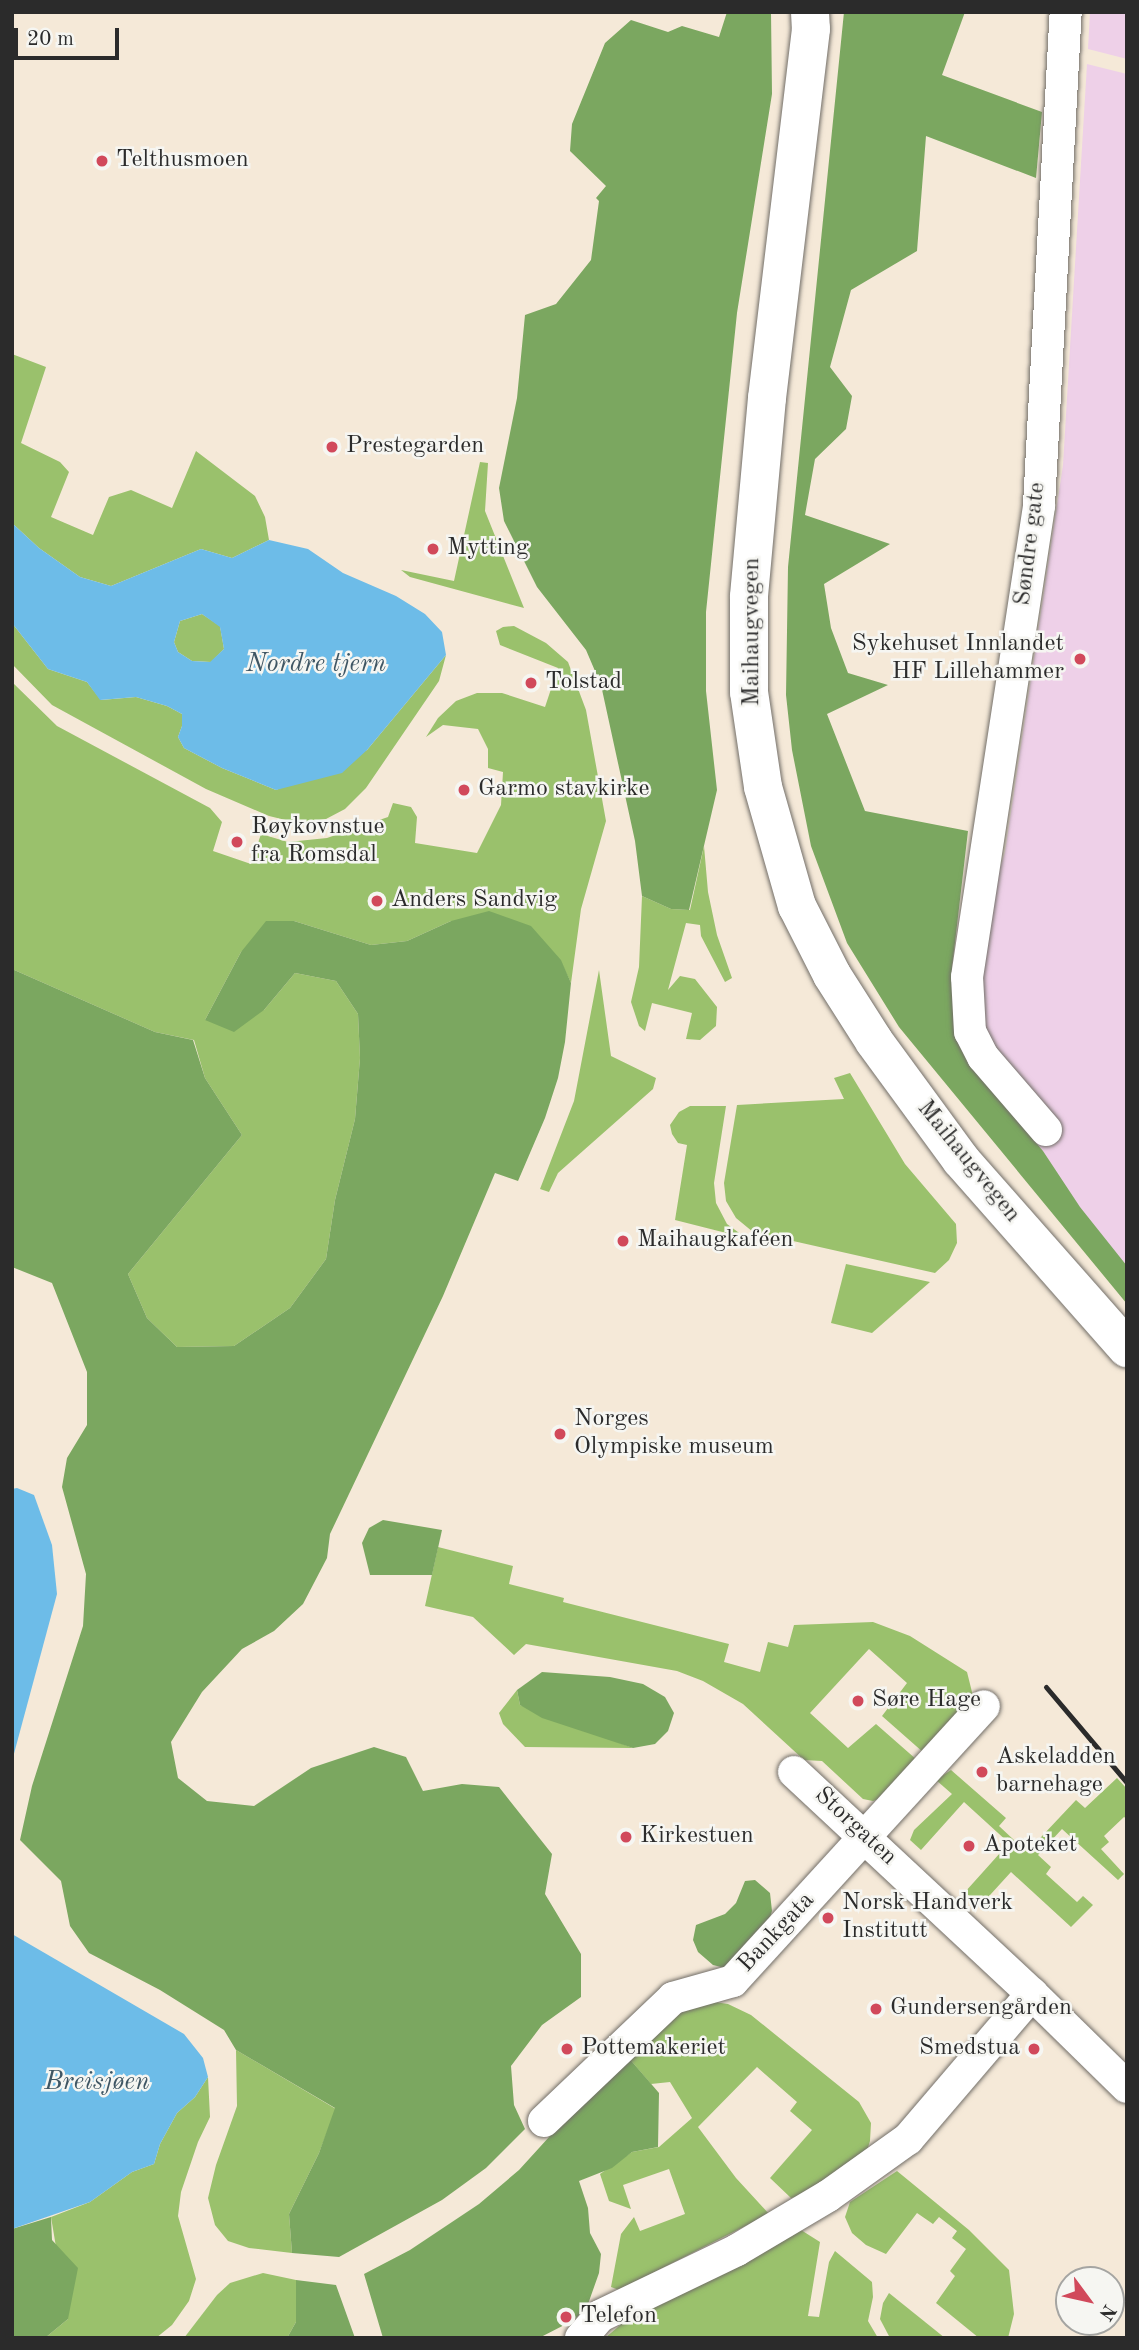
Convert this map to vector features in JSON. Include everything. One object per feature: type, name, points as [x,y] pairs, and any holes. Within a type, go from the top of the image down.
[{"type":"street","name":"Maihaugvegen","points":[[810,12],[811,29],[767,398],[749,597],[749,692],[763,787],[797,906],[832,975],[867,1030],[961,1160],[1127,1348]]},
{"type":"street","name":"Søndre gate","points":[[1046,1130],[983,1056],[970,1032],[967,977],[1039,505],[1066,12]]},
{"type":"street","name":"Bankgata","points":[[544,2121],[673,1998],[733,1980],[984,1706]]},
{"type":"street","name":"Storgaten","points":[[794,1772],[865,1836],[1127,2087]]},
{"type":"street","points":[[581,2338],[600,2316],[737,2250],[828,2196],[908,2139],[1032,1994]]},
{"type":"shaded area","points":[[1090,12],[1127,12],[1127,59],[1088,49]]},
{"type":"shaded area","name":"Sykehuset Innlandet HF Lillehammer","points":[[1087,64],[1127,74],[1127,1282],[942,1056],[1005,852],[1063,465]]},
{"type":"green space","points":[[727,12],[771,12],[772,94],[737,313],[706,612],[706,691],[717,790],[689,910],[671,909],[642,896],[635,841],[601,685],[586,650],[537,587],[504,521],[499,488],[517,398],[525,315],[556,304],[591,260],[599,201],[596,198],[606,186],[570,151],[572,124],[605,43],[631,20],[668,32],[682,26],[719,37]]},
{"type":"green space","points":[[844,12],[965,12],[942,75],[1042,112],[1036,178],[926,136],[917,251],[851,290],[830,367],[852,396],[846,429],[815,459],[805,515],[890,544],[824,584],[831,628],[848,673],[888,685],[827,714],[865,811],[968,831],[952,968],[954,1027],[977,1073],[1043,1151],[1080,1207],[1127,1266],[1127,1304],[899,1027],[847,943],[811,846],[792,750],[786,695],[788,567]]},
{"type":"green space","points":[[12,354],[46,367],[21,443],[60,462],[69,472],[51,517],[93,535],[109,497],[131,490],[172,508],[196,451],[255,496],[265,517],[269,540],[232,558],[201,549],[111,586],[80,577],[39,548],[12,523]]},
{"type":"green space","points":[[480,462],[488,463],[485,511],[524,608],[410,577],[401,570],[454,581]]},
{"type":"green space","points":[[202,614],[220,626],[224,649],[211,662],[192,661],[178,652],[174,642],[180,621]]},
{"type":"green space","points":[[12,623],[48,669],[87,682],[101,700],[136,697],[167,706],[182,714],[178,737],[184,748],[222,768],[276,790],[367,750],[446,655],[439,681],[366,788],[345,809],[326,819],[298,823],[269,816],[206,789],[52,705],[12,664]]},
{"type":"green space","points":[[514,626],[546,643],[568,662],[586,710],[606,821],[581,909],[571,983],[560,960],[451,921],[407,941],[371,945],[294,921],[241,952],[205,1020],[264,1010],[295,973],[336,981],[358,1014],[360,1058],[355,1119],[335,1200],[326,1259],[290,1308],[234,1346],[177,1347],[147,1318],[128,1274],[242,1135],[205,1078],[194,1040],[155,1032],[12,969],[12,682],[57,726],[210,808],[222,822],[213,851],[251,864],[261,834],[288,842],[327,838],[388,817],[393,803],[411,807],[417,817],[415,843],[477,853],[501,805],[503,772],[488,768],[488,749],[478,729],[443,725],[426,737],[438,718],[456,701],[477,693],[502,693],[545,707],[558,668],[500,645],[496,631]]},
{"type":"green space","points":[[704,846],[708,892],[717,935],[732,978],[725,982],[701,936],[700,925],[686,923],[668,990],[680,976],[695,979],[717,1007],[716,1026],[700,1040],[686,1039],[692,1013],[652,1003],[645,1031],[639,1026],[631,1002],[639,967],[642,896],[671,909],[690,910]]},
{"type":"green space","points":[[489,911],[531,926],[561,960],[571,983],[565,1042],[558,1078],[545,1118],[518,1181],[495,1173],[443,1296],[330,1534],[327,1558],[303,1604],[274,1631],[242,1649],[202,1692],[171,1742],[178,1778],[207,1801],[254,1806],[311,1768],[374,1747],[406,1757],[423,1791],[462,1784],[499,1787],[552,1854],[545,1894],[581,1954],[581,1997],[542,2025],[511,2066],[514,2105],[525,2129],[486,2168],[442,2200],[339,2257],[292,2253],[289,2214],[319,2153],[335,2108],[236,2050],[224,2030],[160,1990],[89,1953],[70,1926],[61,1881],[20,1840],[32,1786],[83,1626],[86,1574],[62,1487],[67,1458],[87,1425],[87,1372],[52,1283],[12,1267],[12,969],[155,1032],[193,1040],[205,1078],[242,1135],[128,1274],[147,1318],[177,1347],[234,1346],[290,1308],[326,1259],[335,1200],[355,1119],[360,1058],[358,1014],[336,981],[295,973],[264,1010],[234,1032],[205,1020],[241,952],[266,921],[294,921],[371,945],[407,941],[451,921]]},
{"type":"green space","points":[[599,970],[611,1056],[656,1078],[653,1089],[558,1173],[549,1192],[540,1189],[574,1101]]},
{"type":"green space","points":[[850,1073],[905,1164],[956,1224],[957,1243],[949,1260],[935,1273],[753,1232],[736,1218],[726,1201],[724,1183],[737,1105],[844,1099],[834,1078]]},
{"type":"green space","points":[[690,1106],[726,1106],[714,1183],[716,1203],[727,1224],[746,1238],[675,1220],[687,1145],[678,1143],[670,1125],[679,1112]]},
{"type":"green space","points":[[846,1264],[930,1282],[872,1333],[831,1323]]},
{"type":"green space","points":[[383,1520],[442,1530],[432,1575],[370,1575],[362,1543],[369,1528]]},
{"type":"green space","points":[[438,1547],[513,1566],[509,1584],[564,1598],[563,1602],[729,1644],[724,1662],[760,1672],[768,1642],[788,1647],[794,1625],[873,1622],[910,1636],[967,1672],[973,1696],[924,1753],[882,1716],[907,1683],[869,1649],[810,1713],[848,1748],[876,1724],[917,1760],[881,1798],[873,1801],[863,1799],[822,1761],[804,1760],[743,1704],[703,1681],[677,1671],[526,1644],[514,1655],[473,1617],[425,1606]]},
{"type":"green space","points":[[542,1672],[610,1677],[643,1684],[665,1697],[674,1713],[668,1731],[655,1744],[633,1748],[542,1718],[520,1705],[517,1690]]},
{"type":"green space","points":[[517,1690],[520,1705],[633,1748],[525,1747],[503,1724],[499,1713]]},
{"type":"green space","points":[[951,1770],[1006,1818],[999,1826],[1027,1852],[1076,1800],[1085,1808],[1117,1778],[1127,1789],[1127,1819],[1124,1817],[1104,1836],[1109,1842],[1101,1849],[1124,1874],[1118,1880],[1062,1829],[1038,1855],[1051,1867],[1046,1874],[1077,1902],[1083,1896],[1093,1905],[1071,1927],[1011,1872],[980,1906],[965,1892],[1009,1843],[964,1802],[921,1850],[910,1840],[914,1830],[952,1794],[936,1780]]},
{"type":"green space","points":[[755,1880],[770,1893],[772,1911],[766,1930],[729,1969],[713,1965],[698,1952],[693,1940],[696,1925],[725,1914],[736,1903],[745,1881]]},
{"type":"green space","points":[[708,2001],[728,2004],[751,2015],[859,2102],[871,2123],[866,2154],[812,2193],[791,2198],[770,2178],[812,2130],[790,2111],[797,2102],[757,2067],[698,2127],[736,2178],[769,2214],[619,2290],[611,2287],[621,2234],[634,2217],[640,2231],[685,2214],[669,2169],[623,2185],[631,2209],[609,2201],[600,2174],[632,2152],[659,2147],[692,2118],[670,2082],[651,2084],[628,2057],[685,2006]]},
{"type":"green space","points":[[236,2050],[336,2109],[319,2153],[289,2214],[292,2253],[249,2248],[228,2241],[215,2225],[208,2198],[216,2165],[237,2106]]},
{"type":"green space","points":[[628,2057],[659,2093],[658,2147],[632,2152],[612,2168],[579,2181],[588,2208],[590,2233],[601,2254],[599,2273],[587,2307],[574,2320],[539,2338],[383,2338],[364,2274],[410,2250],[479,2204],[519,2170],[590,2092]]},
{"type":"green space","points":[[208,2077],[210,2117],[198,2142],[181,2192],[178,2216],[196,2279],[189,2301],[172,2325],[156,2338],[45,2338],[68,2319],[51,2217],[90,2202],[132,2172],[154,2164],[160,2144],[177,2113],[195,2097]]},
{"type":"green space","points":[[897,2171],[969,2230],[1009,2270],[1014,2314],[1008,2338],[979,2338],[936,2303],[955,2276],[950,2271],[966,2249],[952,2238],[957,2231],[939,2217],[933,2224],[917,2213],[886,2254],[866,2245],[852,2233],[845,2217],[850,2202]]},
{"type":"green space","points":[[51,2217],[52,2240],[78,2268],[68,2319],[45,2338],[12,2338],[12,2229]]},
{"type":"green space","points":[[801,2230],[820,2242],[808,2316],[819,2317],[829,2262],[835,2251],[872,2282],[873,2297],[868,2321],[878,2338],[605,2338],[625,2321]]},
{"type":"green space","points":[[263,2273],[296,2280],[296,2322],[287,2338],[184,2338],[217,2295],[230,2283]]},
{"type":"green space","points":[[296,2280],[336,2285],[355,2338],[287,2338],[296,2322]]},
{"type":"green space","points":[[889,2293],[945,2338],[890,2338],[880,2319],[883,2303]]},
{"type":"water","name":"Nordre tjern","points":[[12,523],[39,548],[80,577],[111,586],[201,549],[232,558],[269,540],[308,549],[343,573],[396,596],[425,614],[442,632],[446,655],[367,750],[342,773],[276,790],[222,768],[184,748],[178,737],[182,714],[167,706],[136,697],[100,700],[87,682],[48,669],[12,623]],"holes":[[[202,614],[220,627],[224,649],[210,662],[192,661],[178,652],[174,642],[180,621]]]},
{"type":"water","points":[[17,1488],[34,1495],[52,1545],[57,1594],[12,1761],[12,1489]]},
{"type":"water","name":"Breisjøen","points":[[12,1934],[184,2034],[203,2058],[208,2077],[195,2097],[177,2113],[160,2144],[154,2164],[132,2172],[90,2202],[12,2229]]},
{"type":"railway","points":[[1046,1687],[1127,1783]]},
{"type":"place","name":"Telthusmoen","points":[[102,161]]},
{"type":"place","name":"Prestegarden","points":[[332,447]]},
{"type":"place","name":"Mytting","points":[[433,549]]},
{"type":"place","name":"Sykehuset Innlandet HF Lillehammer","points":[[1080,659]]},
{"type":"place","name":"Tolstad","points":[[531,683]]},
{"type":"place","name":"Garmo stavkirke","points":[[464,790]]},
{"type":"place","name":"Røykovnstue fra Romsdal","points":[[237,842]]},
{"type":"place","name":"Anders Sandvig","points":[[377,901]]},
{"type":"place","name":"Maihaugkaféen","points":[[623,1241]]},
{"type":"place","name":"Norges Olympiske museum","points":[[560,1434]]},
{"type":"place","name":"Søre Hage","points":[[858,1701]]},
{"type":"place","name":"Askeladden barnehage","points":[[982,1772]]},
{"type":"place","name":"Kirkestuen","points":[[626,1837]]},
{"type":"place","name":"Apoteket","points":[[969,1846]]},
{"type":"place","name":"Norsk Handverk Institutt","points":[[828,1918]]},
{"type":"place","name":"Gundersengården","points":[[876,2009]]},
{"type":"place","name":"Pottemakeriet","points":[[567,2049]]},
{"type":"place","name":"Smedstua","points":[[1034,2049]]},
{"type":"place","name":"Telefon","points":[[566,2317]]}]
